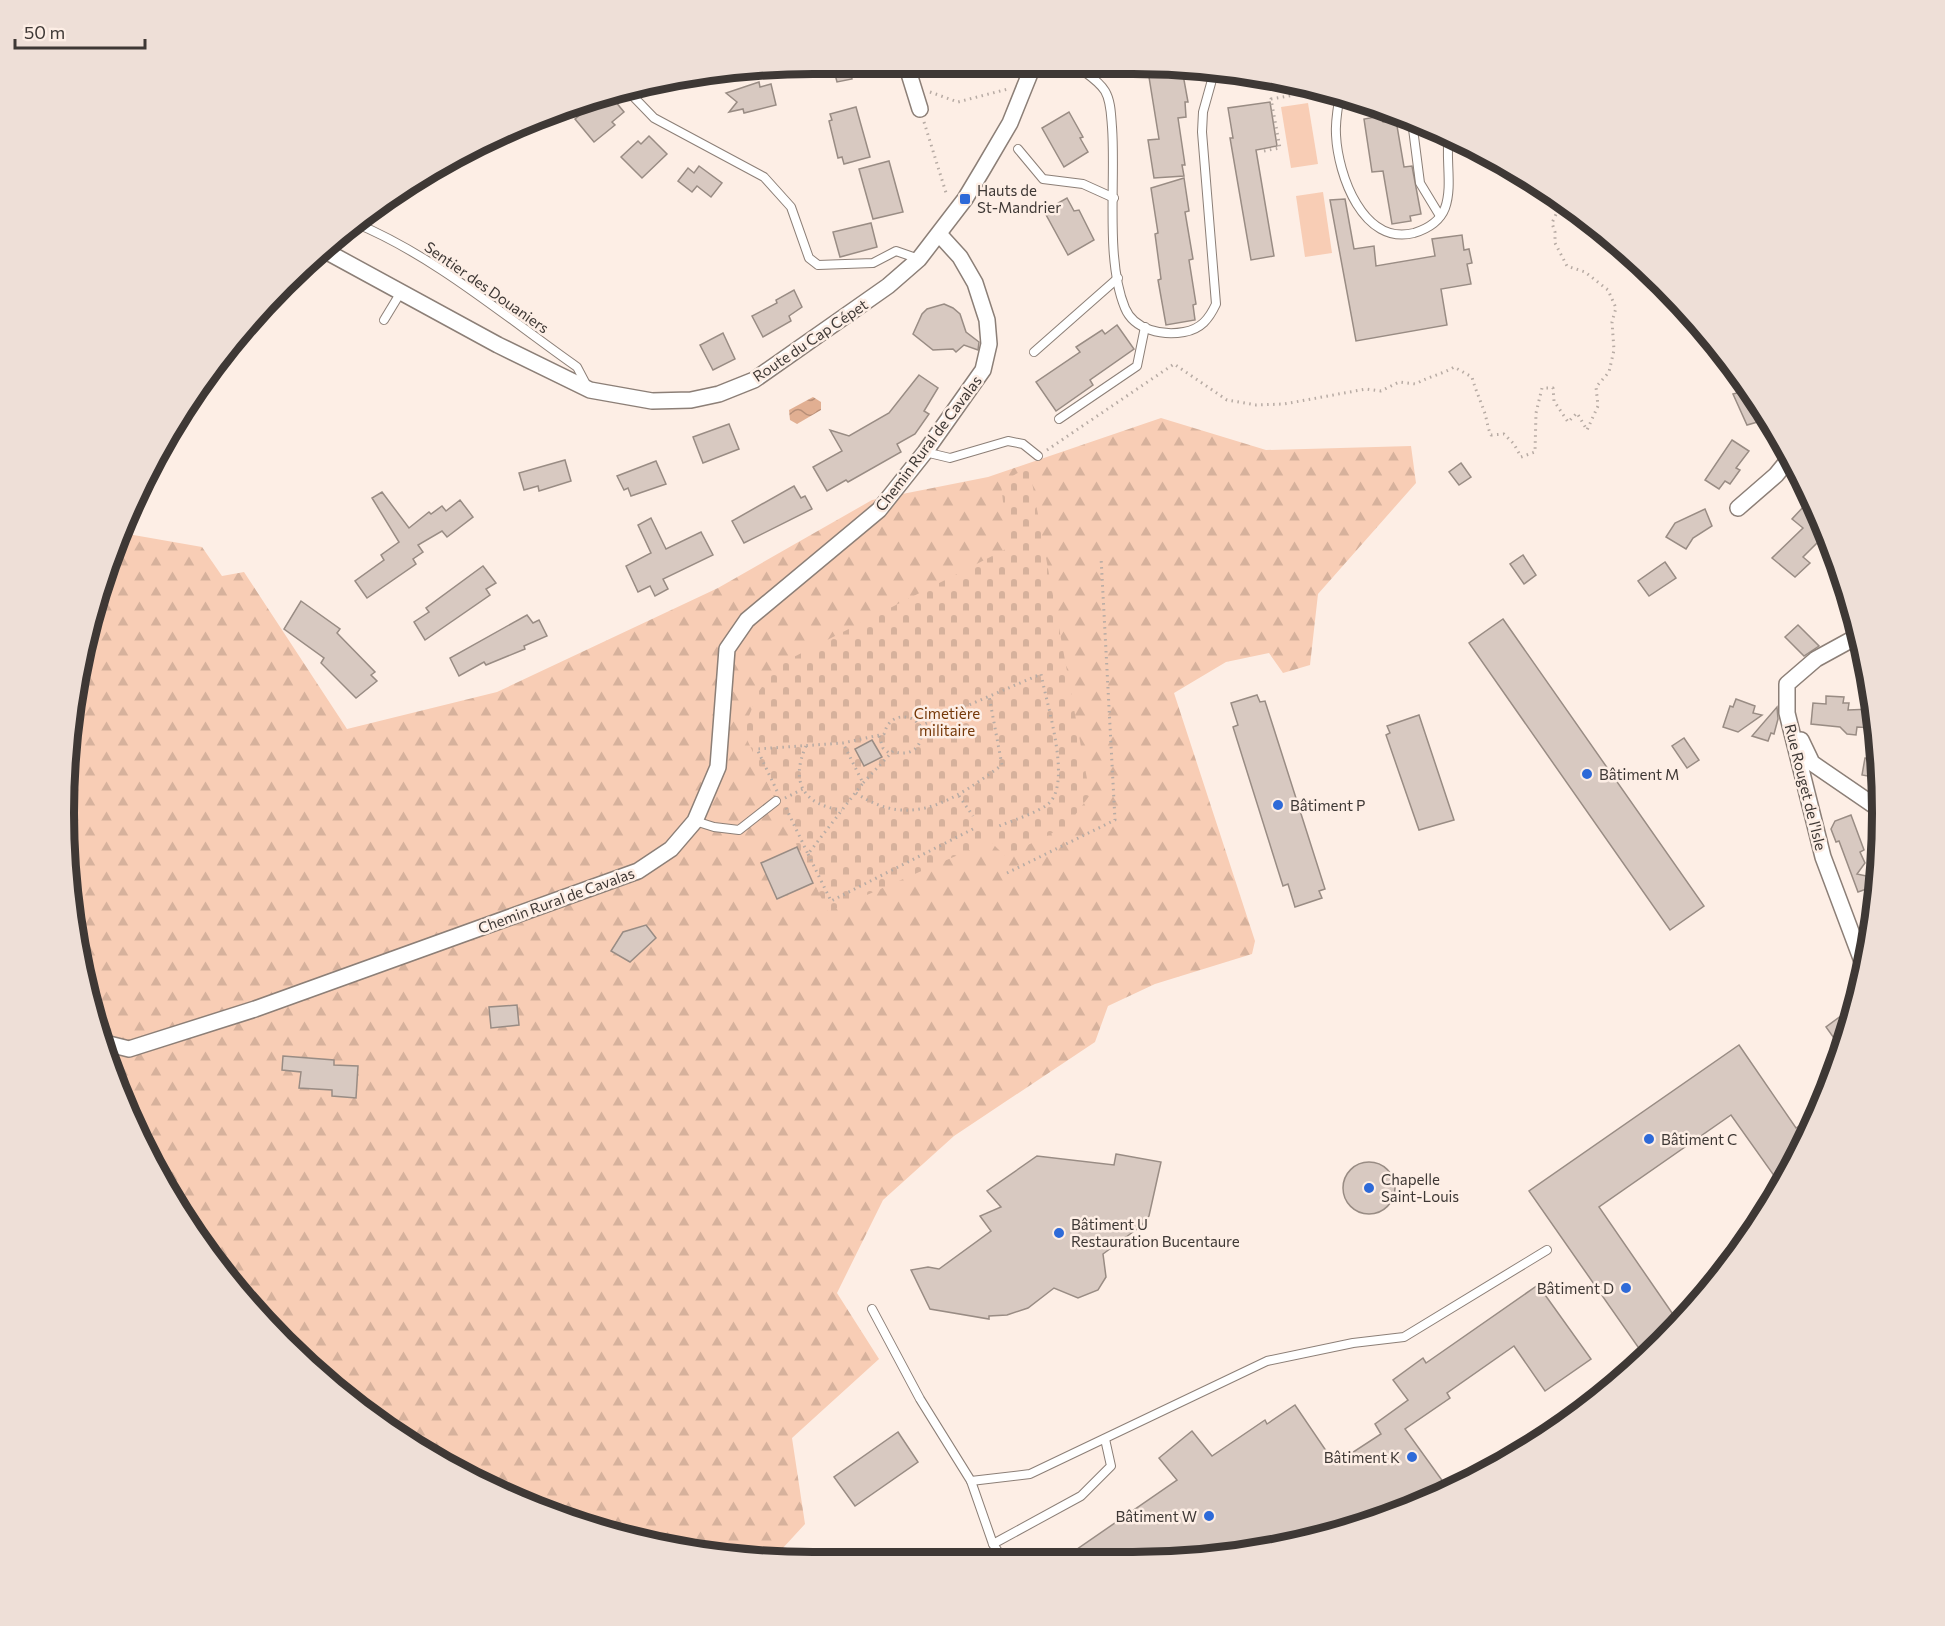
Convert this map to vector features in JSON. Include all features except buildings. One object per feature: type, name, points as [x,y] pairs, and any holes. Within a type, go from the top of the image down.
[{"type":"street","points":[[910,74],[920,109]]},
{"type":"street","name":"Route du Cap Cépet","points":[[330,253],[590,390],[652,401],[691,400],[719,394],[754,380],[888,286],[919,259],[952,216],[1010,123],[1030,74]]},
{"type":"street","name":"Chemin Rural de Cavalas","points":[[111,1045],[129,1049],[255,1009],[638,871],[670,849],[695,821],[718,767],[727,649],[747,620],[879,510],[925,452],[983,370],[989,344],[987,320],[975,283],[960,257],[939,234]]},
{"type":"street","points":[[1738,508],[1784,465]]},
{"type":"street","name":"Rue Rouget de l'Isle","points":[[1850,640],[1816,659],[1787,684],[1787,713],[1823,857],[1858,951]]},
{"type":"street","points":[[1787,713],[1812,763],[1872,804]]},
{"type":"lane","points":[[1087,74],[1099,84],[1110,103],[1118,278],[1125,309],[1145,327],[1167,334],[1194,330],[1204,324],[1216,304],[1202,132],[1203,111],[1212,78]]},
{"type":"lane","points":[[633,96],[654,118],[764,177],[791,207],[809,258],[818,265],[873,263],[896,251],[919,259]]},
{"type":"lane","points":[[1339,104],[1336,121],[1338,149],[1349,186],[1368,220],[1384,233],[1404,234],[1424,229],[1440,216],[1447,199],[1449,145]]},
{"type":"lane","points":[[1413,129],[1420,183],[1440,216]]},
{"type":"lane","points":[[1018,149],[1043,179],[1083,184],[1114,198]]},
{"type":"lane","name":"Sentier des Douaniers","points":[[363,226],[420,256],[577,367],[590,390]]},
{"type":"lane","points":[[1034,352],[1118,278]]},
{"type":"lane","points":[[384,320],[401,292]]},
{"type":"lane","points":[[1059,419],[1137,366],[1145,327]]},
{"type":"lane","points":[[925,452],[950,458],[1008,441],[1023,444],[1038,456]]},
{"type":"lane","points":[[695,821],[714,827],[739,830],[779,800]]},
{"type":"lane","points":[[971,1481],[1030,1474],[1267,1361],[1353,1342],[1404,1337],[1547,1250]]},
{"type":"lane","points":[[872,1309],[920,1399],[971,1481],[993,1544],[998,1552]]},
{"type":"lane","points":[[993,1544],[1081,1496],[1111,1466],[1105,1439]]},
{"type":"path","points":[[915,86],[958,102],[1027,85]]},
{"type":"path","points":[[1264,151],[1280,148],[1271,99],[1294,95],[1293,92]]},
{"type":"path","points":[[920,109],[952,216]]},
{"type":"path","points":[[1038,456],[1174,364],[1227,400],[1256,405],[1284,404],[1366,389],[1381,391],[1399,382],[1416,384],[1428,377],[1439,377],[1454,367],[1472,376],[1491,435],[1504,434],[1514,444],[1521,457],[1535,452],[1538,431],[1536,413],[1542,388],[1553,388],[1554,401],[1568,422],[1577,413],[1587,430],[1598,406],[1596,387],[1609,372],[1614,350],[1612,322],[1616,308],[1608,290],[1585,272],[1567,266],[1555,243],[1556,232],[1552,222],[1558,209]]},
{"type":"path","points":[[1007,873],[1115,820],[1101,557]]},
{"type":"path","points":[[920,726],[1041,674],[1060,769],[1057,791],[1048,804],[997,827]]},
{"type":"path","points":[[856,793],[873,804],[892,810],[911,810],[940,805],[959,796],[1002,765],[990,696]]},
{"type":"path","points":[[808,854],[863,783],[893,751],[905,754],[916,748],[922,738],[920,726],[915,720],[902,716],[889,722],[884,734],[879,736],[843,743],[757,749],[779,800],[831,901],[975,828]]},
{"type":"path","points":[[879,736],[883,748],[890,754]]},
{"type":"path","points":[[843,743],[863,783]]},
{"type":"path","points":[[806,746],[798,773],[803,789],[813,802],[827,808],[842,810]]},
{"type":"path","points":[[779,800],[803,789]]},
{"type":"path","points":[[959,796],[973,816]]},
{"type":"green space","points":[[1308,103],[1318,164],[1291,168],[1281,107]]},
{"type":"green space","points":[[1323,192],[1332,253],[1305,257],[1296,196]]},
{"type":"green space","points":[[1161,418],[1266,450],[1411,446],[1416,483],[1318,594],[1310,665],[1283,673],[1269,653],[1226,662],[1174,693],[1255,941],[1252,954],[1155,984],[1108,1006],[1095,1042],[954,1136],[883,1200],[837,1293],[879,1359],[792,1438],[805,1524],[780,1551],[716,1546],[622,1527],[575,1513],[486,1476],[402,1428],[363,1400],[325,1369],[257,1301],[198,1224],[150,1140],[130,1096],[113,1051],[88,957],[75,861],[74,813],[75,765],[88,669],[113,575],[128,534],[202,547],[222,576],[244,572],[347,729],[497,692],[718,588],[872,500],[988,477]]},
{"type":"green space","name":"Cimetière militaire","points":[[1029,466],[1090,795],[1067,826],[1005,856],[990,841],[828,912],[743,731],[759,691],[778,665],[1008,548],[1001,483]]},
{"type":"water","points":[[813,397],[821,402],[821,410],[797,424],[790,420],[789,410]]},
{"type":"place","name":"Hauts de St-Mandrier","points":[[965,199]]},
{"type":"place","name":"Bâtiment M","points":[[1587,774]]},
{"type":"place","name":"Bâtiment P","points":[[1278,805]]},
{"type":"place","name":"Bâtiment C","points":[[1649,1139]]},
{"type":"place","name":"Chapelle Saint-Louis","points":[[1369,1188]]},
{"type":"place","name":"Bâtiment U Restauration Bucentaure","points":[[1059,1233]]},
{"type":"place","name":"Bâtiment D","points":[[1626,1288]]},
{"type":"place","name":"Bâtiment K","points":[[1412,1457]]},
{"type":"place","name":"Bâtiment W","points":[[1209,1516]]}]
